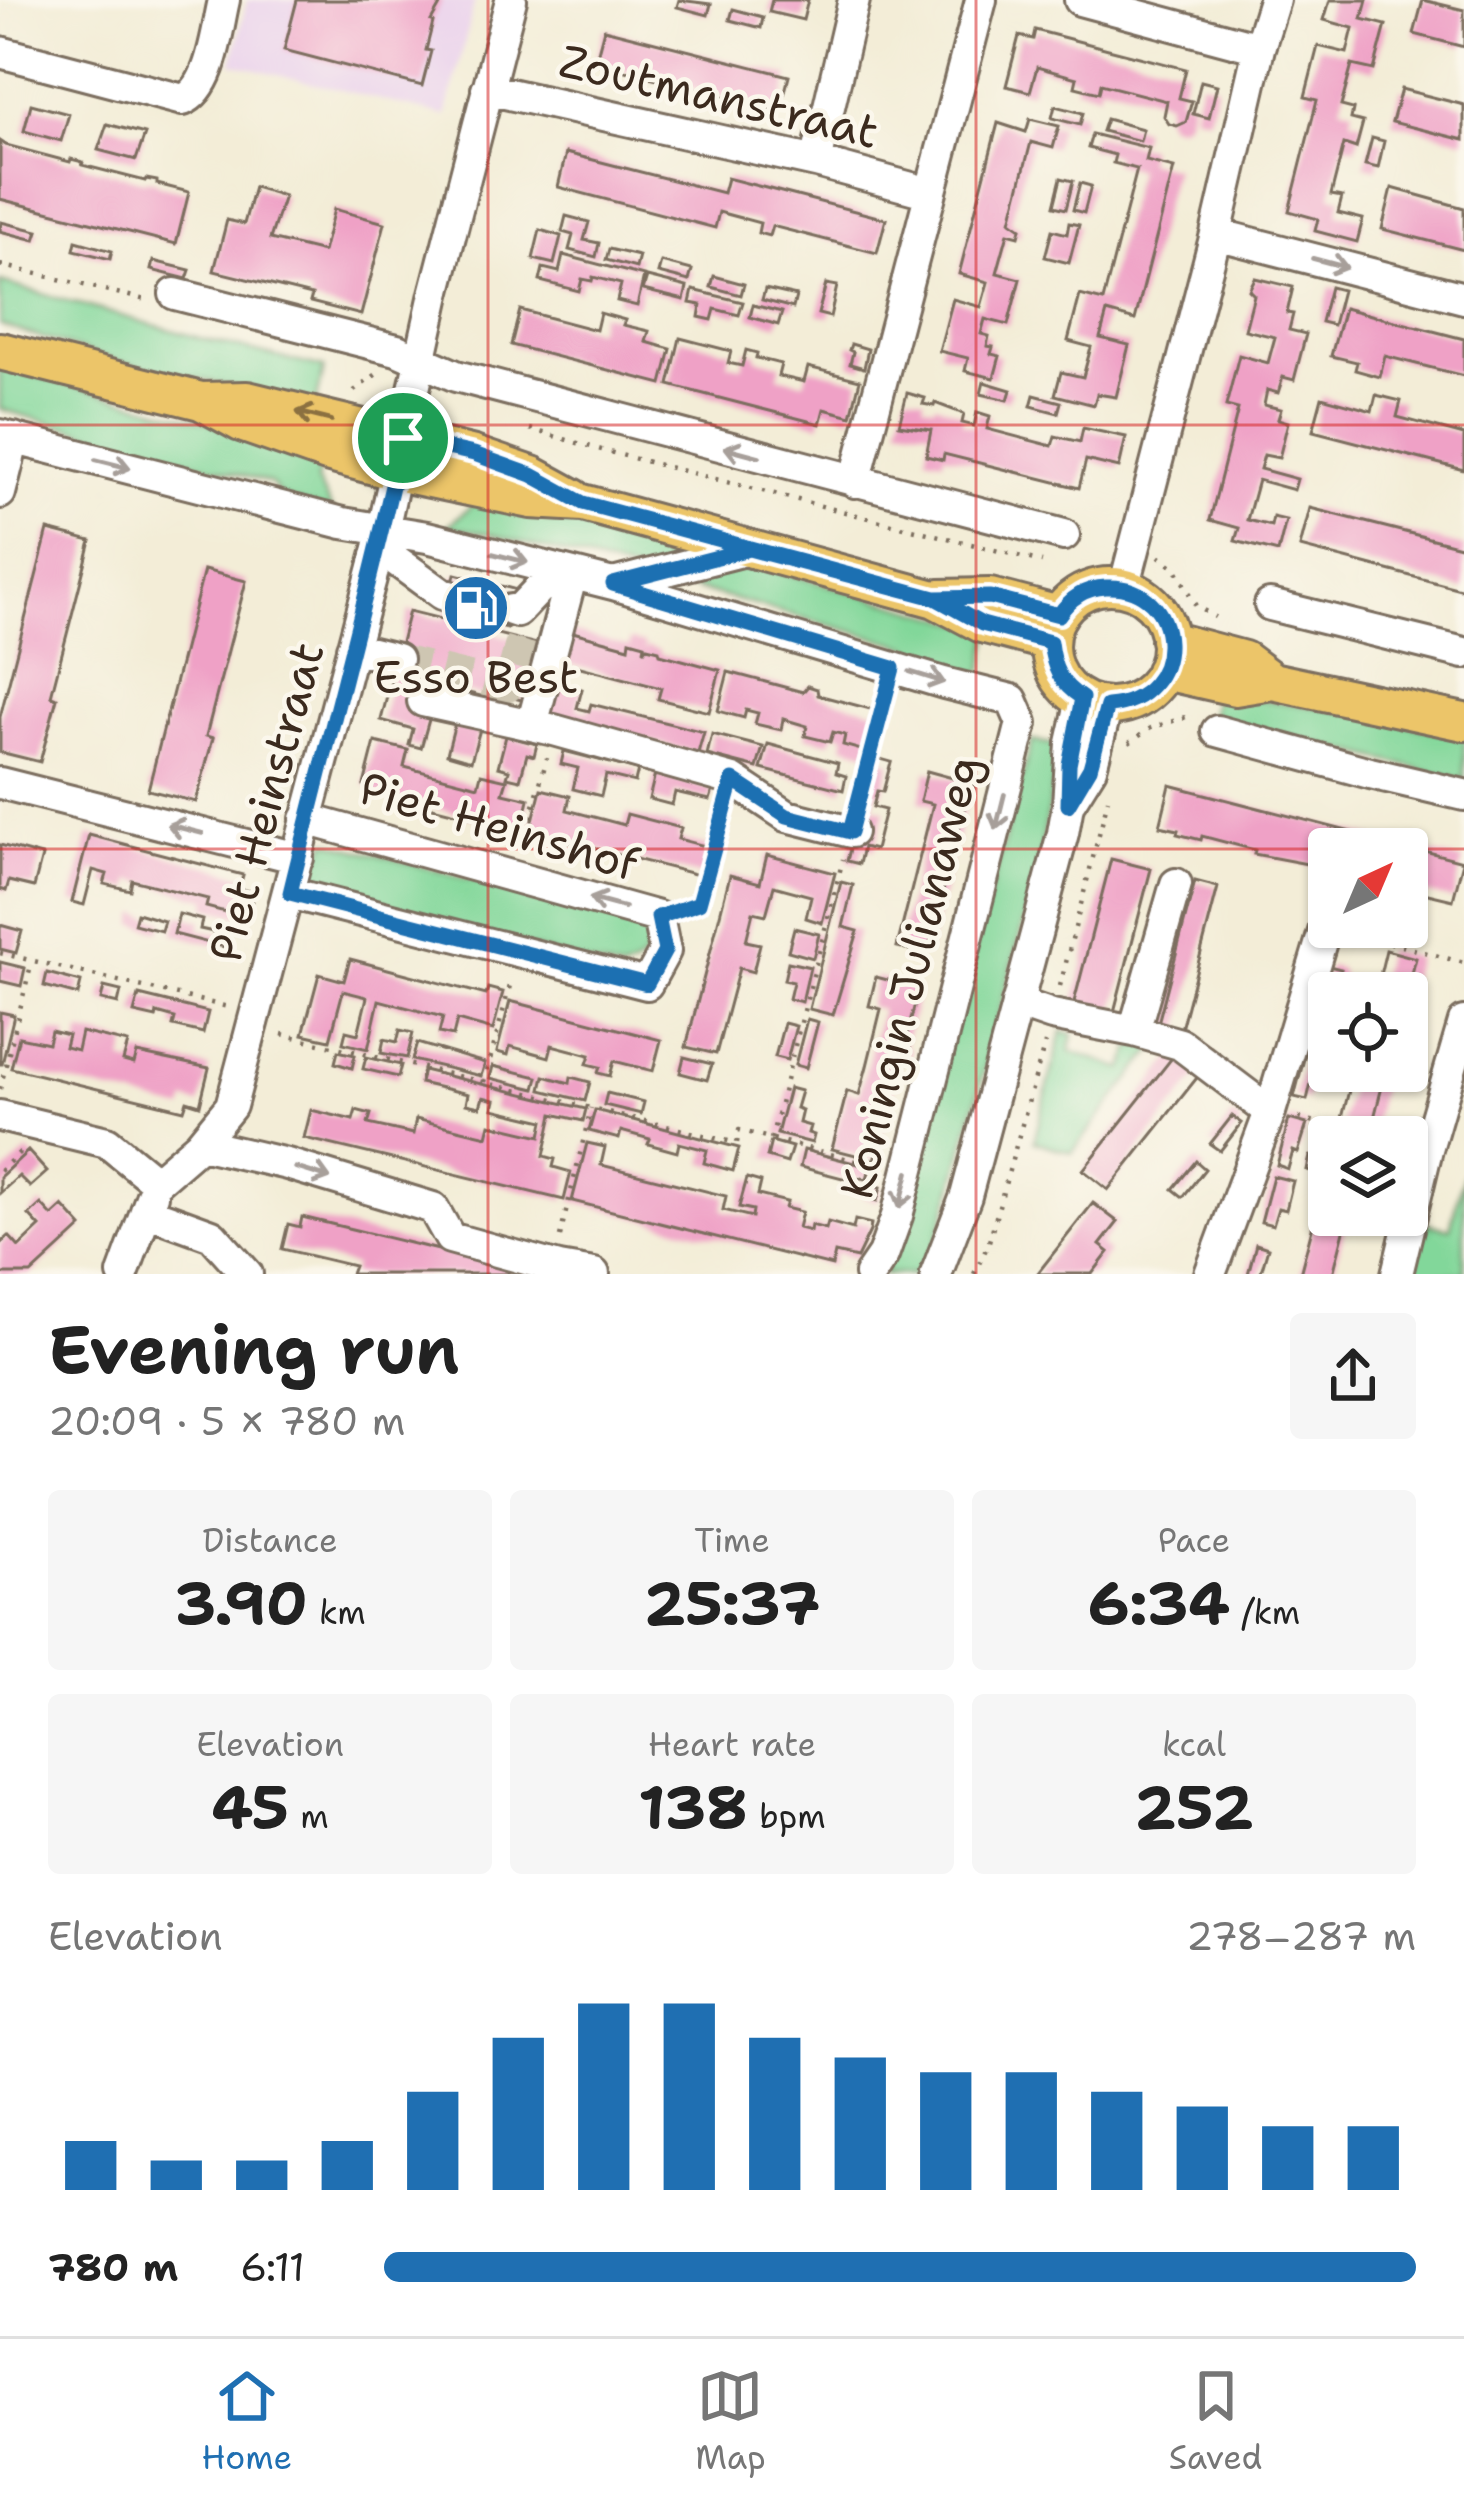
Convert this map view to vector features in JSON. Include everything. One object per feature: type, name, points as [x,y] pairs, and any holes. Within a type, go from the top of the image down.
[{"type":"main road","points":[[0,351],[201,401],[247,400],[399,455],[474,454],[532,475],[583,503],[935,598],[990,597],[1054,629]]},
{"type":"main road","points":[[1124,588],[1158,610],[1166,656],[1157,682],[1140,698],[1120,705],[1094,702],[1069,690],[1059,677],[1052,662],[1054,629],[1068,603],[1086,591],[1124,588]]},
{"type":"main road","points":[[1166,656],[1234,687],[1272,681],[1464,722]]},
{"type":"street","points":[[0,52],[183,100],[194,95],[206,76],[224,0]]},
{"type":"street","name":"Piet Heinstraat","points":[[151,1196],[231,1106],[381,540],[420,360],[511,0]]},
{"type":"street","points":[[816,162],[854,0]]},
{"type":"street","points":[[855,482],[981,0]]},
{"type":"street","points":[[1080,0],[1259,48]]},
{"type":"street","points":[[1124,588],[1274,0]]},
{"type":"street","name":"Zoutmanstraat","points":[[487,89],[816,162],[930,193]]},
{"type":"street","points":[[1216,233],[1464,298]]},
{"type":"street","points":[[175,294],[397,350],[456,376],[1064,536]]},
{"type":"street","points":[[0,493],[7,436],[381,540],[427,537],[613,584],[893,668]]},
{"type":"street","points":[[381,540],[449,596]]},
{"type":"street","points":[[613,584],[749,549]]},
{"type":"street","points":[[516,621],[565,572]]},
{"type":"street","points":[[543,727],[565,572]]},
{"type":"street","points":[[1270,605],[1464,653]]},
{"type":"street","points":[[352,648],[397,658]]},
{"type":"street","name":"Koningin Julianaweg","points":[[870,1274],[884,1255],[908,1174],[1022,723],[1012,700],[893,668]]},
{"type":"street","points":[[423,701],[543,727],[733,780],[787,816],[850,832]]},
{"type":"street","points":[[936,1274],[966,1196],[1068,805],[1090,768],[1094,702]]},
{"type":"street","points":[[1203,724],[1464,795]]},
{"type":"street","points":[[0,783],[298,858]]},
{"type":"street","name":"Piet Heinshof","points":[[290,893],[647,984],[665,951],[658,917],[306,819]]},
{"type":"street","points":[[1134,1031],[1176,884]]},
{"type":"street","points":[[1210,1274],[1333,948]]},
{"type":"street","points":[[1017,1003],[1180,1044],[1270,1112]]},
{"type":"street","points":[[1397,1274],[1464,1022]]},
{"type":"street","points":[[0,1116],[107,1142],[151,1196],[212,1235],[247,1274]]},
{"type":"street","points":[[200,1144],[433,1208],[450,1238],[557,1269],[594,1274]]},
{"type":"street","points":[[123,1274],[151,1196]]},
{"type":"path","points":[[1161,557],[1176,568],[1196,605],[1219,620]]},
{"type":"path","points":[[771,1138],[893,668]]},
{"type":"path","points":[[1122,747],[1151,728],[1203,724]]},
{"type":"path","points":[[514,878],[543,727]]},
{"type":"path","points":[[658,917],[699,903],[733,780]]},
{"type":"path","points":[[1407,948],[1464,964]]},
{"type":"path","points":[[484,1082],[519,951]]},
{"type":"path","points":[[0,953],[484,1082],[737,1142],[739,1130],[908,1174]]},
{"type":"path","points":[[0,1090],[32,961]]},
{"type":"path","points":[[557,1269],[591,1108]]},
{"type":"path","points":[[1270,1112],[1308,1121]]},
{"type":"shaded area","points":[[247,0],[475,0],[446,116],[232,63]]},
{"type":"green space","points":[[0,282],[324,368],[316,404],[121,362],[0,325]]},
{"type":"green space","points":[[0,366],[214,424],[321,462],[317,481],[333,512],[282,497],[270,483],[0,409]]},
{"type":"green space","points":[[474,498],[595,520],[991,631],[983,670],[976,676],[924,662],[911,647],[447,526]]},
{"type":"green space","points":[[1215,693],[1357,713],[1464,737],[1464,780],[1231,722],[1211,714]]},
{"type":"green space","points":[[1032,741],[1059,745],[1038,868],[950,1199],[920,1274],[884,1274]]},
{"type":"green space","points":[[327,841],[637,924],[650,939],[647,952],[621,972],[312,888]]},
{"type":"green space","points":[[1062,1031],[1073,1034],[1070,1051],[1124,1069],[1131,1049],[1146,1040],[1158,1044],[1072,1153],[1034,1141]]},
{"type":"green space","points":[[1464,1173],[1464,1274],[1411,1274],[1421,1236],[1428,1236],[1428,1224],[1450,1228]]},
{"type":"building","points":[[297,0],[443,0],[431,21],[426,50],[431,51],[422,86],[284,50]]},
{"type":"building","points":[[679,0],[711,4],[708,15],[677,7]]},
{"type":"building","points":[[772,0],[808,0],[803,20],[769,12]]},
{"type":"building","points":[[1330,0],[1367,0],[1362,19],[1386,25],[1374,70],[1352,65],[1341,106],[1353,109],[1351,119],[1363,122],[1356,148],[1344,144],[1331,195],[1342,197],[1338,213],[1363,219],[1357,242],[1315,231],[1318,219],[1289,211],[1317,100],[1305,97],[1318,46],[1347,53],[1353,28],[1324,20]]},
{"type":"building","points":[[1423,0],[1464,10],[1464,47],[1414,34]]},
{"type":"building","points":[[733,9],[763,17],[761,28],[730,20]]},
{"type":"building","points":[[604,29],[789,76],[780,111],[595,63]]},
{"type":"building","points":[[1035,30],[1186,69],[1179,98],[1192,101],[1186,122],[1169,124],[1164,116],[1167,101],[1101,84],[1099,93],[1075,87],[1077,78],[1037,67],[1030,92],[1006,86],[1019,36],[1033,39]]},
{"type":"building","points":[[1201,81],[1217,85],[1209,118],[1193,114]]},
{"type":"building","points":[[1401,89],[1464,105],[1464,140],[1392,122]]},
{"type":"building","points":[[31,104],[69,114],[61,141],[24,131]]},
{"type":"building","points":[[1055,106],[1083,113],[1080,125],[1052,118]]},
{"type":"building","points":[[1030,119],[1059,126],[1053,148],[1031,142],[1011,221],[1021,228],[1019,236],[1008,233],[997,273],[1020,279],[1008,325],[985,319],[981,334],[989,336],[991,354],[1000,356],[994,378],[965,371],[968,358],[939,351],[953,299],[981,307],[988,282],[959,274],[998,123],[1026,132]]},
{"type":"building","points":[[1106,119],[1143,129],[1140,141],[1102,131]]},
{"type":"building","points":[[107,124],[145,134],[136,160],[98,150]]},
{"type":"building","points":[[1092,134],[1149,148],[1146,161],[1174,168],[1135,320],[1107,312],[1100,338],[1129,345],[1116,397],[1097,394],[1094,405],[1055,395],[1061,372],[1083,377],[1091,347],[1068,341],[1080,295],[1103,301],[1137,169],[1113,163],[1115,155],[1088,148]]},
{"type":"building","points":[[1372,138],[1384,141],[1378,168],[1365,165]]},
{"type":"building","points":[[0,141],[189,192],[176,244],[0,199]]},
{"type":"building","points":[[566,153],[723,193],[727,178],[886,219],[877,253],[772,226],[769,236],[758,233],[760,223],[719,212],[715,228],[558,187]]},
{"type":"building","points":[[1061,178],[1073,181],[1066,209],[1054,206]]},
{"type":"building","points":[[1080,183],[1091,186],[1084,213],[1073,210]]},
{"type":"building","points":[[254,187],[284,196],[270,239],[323,252],[334,209],[385,223],[361,315],[310,302],[312,295],[214,271],[227,220],[244,224]]},
{"type":"building","points":[[1392,188],[1464,208],[1464,250],[1382,229]]},
{"type":"building","points":[[566,216],[589,222],[584,240],[599,243],[596,257],[569,250],[573,235],[562,232]]},
{"type":"building","points":[[1,222],[38,231],[35,240],[0,231]]},
{"type":"building","points":[[1069,223],[1079,225],[1069,263],[1045,257],[1052,230],[1067,234]]},
{"type":"building","points":[[540,230],[561,236],[554,264],[533,259]]},
{"type":"building","points":[[76,241],[112,251],[110,259],[74,250]]},
{"type":"building","points":[[609,249],[639,256],[636,268],[606,260]]},
{"type":"building","points":[[563,255],[644,276],[637,306],[617,301],[621,284],[593,277],[592,281],[582,279],[579,291],[540,281],[543,268],[559,272]]},
{"type":"building","points":[[153,261],[190,270],[187,279],[151,270]]},
{"type":"building","points":[[661,262],[692,270],[689,281],[658,273]]},
{"type":"building","points":[[714,276],[744,284],[741,295],[711,287]]},
{"type":"building","points":[[647,277],[687,287],[684,300],[643,290]]},
{"type":"building","points":[[1255,278],[1293,287],[1289,330],[1306,334],[1294,380],[1283,377],[1278,393],[1267,390],[1264,405],[1281,409],[1278,419],[1288,422],[1279,458],[1264,455],[1260,469],[1297,479],[1294,490],[1258,480],[1247,520],[1271,526],[1273,517],[1286,520],[1278,552],[1235,541],[1239,528],[1210,520],[1238,409],[1226,406],[1239,355],[1268,363],[1275,337],[1245,330],[1254,295],[1249,290]]},
{"type":"building","points":[[826,284],[837,286],[830,317],[818,314]]},
{"type":"building","points":[[1330,287],[1342,290],[1333,325],[1321,322]]},
{"type":"building","points":[[765,289],[796,296],[793,308],[762,300]]},
{"type":"building","points":[[693,290],[743,302],[739,315],[715,309],[712,320],[699,317],[701,305],[690,303]]},
{"type":"building","points":[[753,305],[782,312],[778,325],[750,317]]},
{"type":"building","points":[[1344,308],[1464,339],[1464,376],[1385,356],[1380,377],[1355,370],[1357,362],[1331,356]]},
{"type":"building","points":[[520,310],[596,330],[600,313],[649,331],[646,342],[671,349],[662,384],[511,345]]},
{"type":"building","points":[[680,338],[731,351],[728,363],[742,366],[746,350],[757,353],[756,358],[781,364],[778,376],[804,382],[808,367],[860,380],[851,416],[824,409],[820,424],[669,385]]},
{"type":"building","points":[[851,344],[868,349],[864,368],[850,364]]},
{"type":"building","points":[[984,382],[1011,390],[1008,400],[981,394]]},
{"type":"building","points":[[907,393],[925,398],[923,404],[935,403],[964,414],[962,423],[974,426],[977,412],[990,416],[987,429],[1052,446],[1055,436],[1080,442],[1083,428],[1126,437],[1119,468],[1086,460],[1079,488],[944,454],[943,460],[926,456],[931,430],[899,425]]},
{"type":"building","points":[[1034,395],[1061,402],[1058,413],[1031,406]]},
{"type":"building","points":[[1376,395],[1401,401],[1397,417],[1464,435],[1464,470],[1313,431],[1322,397],[1372,411]]},
{"type":"building","points":[[1310,508],[1464,547],[1464,590],[1300,547]]},
{"type":"building","points":[[48,530],[91,541],[51,696],[57,698],[40,762],[0,752],[0,717]]},
{"type":"building","points":[[204,570],[246,581],[206,736],[213,738],[196,802],[148,790]]},
{"type":"building","points":[[455,574],[517,590],[507,628],[487,623],[485,631],[541,645],[526,701],[509,697],[508,703],[418,680],[410,711],[430,716],[421,748],[409,745],[413,729],[381,720],[409,611],[445,620]]},
{"type":"building","points":[[569,631],[629,647],[630,640],[645,644],[644,651],[647,647],[659,650],[720,670],[709,712],[658,699],[661,688],[561,662]]},
{"type":"building","points":[[728,672],[803,692],[808,686],[817,689],[818,695],[878,711],[868,752],[843,745],[845,735],[833,732],[830,742],[805,736],[807,726],[783,719],[781,730],[755,724],[758,713],[746,710],[744,718],[718,711]]},
{"type":"building","points":[[556,683],[582,689],[577,708],[589,711],[591,704],[704,732],[698,753],[548,715]]},
{"type":"building","points":[[455,723],[480,729],[471,761],[447,754]]},
{"type":"building","points":[[712,734],[763,747],[757,768],[707,755]]},
{"type":"building","points":[[506,736],[537,744],[534,756],[527,754],[520,780],[507,777],[509,770],[498,767]]},
{"type":"building","points":[[375,742],[408,750],[404,767],[478,786],[481,774],[507,780],[503,793],[529,799],[522,830],[370,791],[372,786],[364,785]]},
{"type":"building","points":[[768,744],[838,763],[836,773],[846,776],[843,790],[761,769]]},
{"type":"building","points":[[564,751],[638,770],[635,782],[606,775],[601,796],[573,789],[578,768],[561,764]]},
{"type":"building","points":[[873,757],[891,762],[883,792],[877,791],[873,807],[885,810],[875,850],[863,847],[859,864],[847,861]]},
{"type":"building","points":[[927,771],[971,783],[974,788],[967,798],[927,954],[897,947],[933,804],[920,801]]},
{"type":"building","points":[[655,774],[713,790],[710,800],[675,792],[672,805],[649,799]]},
{"type":"building","points":[[1170,785],[1336,828],[1308,828],[1308,864],[1254,854],[1255,850],[1160,826]]},
{"type":"building","points":[[541,789],[570,796],[567,810],[624,825],[627,814],[681,828],[678,839],[709,847],[702,876],[530,832]]},
{"type":"building","points":[[89,835],[243,875],[239,889],[254,892],[248,918],[206,907],[208,899],[132,880],[130,890],[104,884],[107,874],[93,870],[84,905],[72,902]]},
{"type":"building","points":[[0,845],[42,856],[34,887],[9,881],[6,891],[0,889]]},
{"type":"building","points":[[1428,852],[1463,861],[1453,900],[1428,894]]},
{"type":"building","points":[[767,855],[835,873],[822,923],[806,918],[811,896],[774,886],[766,915],[753,912],[746,941],[760,944],[753,972],[739,968],[716,1054],[686,1047],[730,875],[760,883]]},
{"type":"building","points":[[1111,859],[1151,869],[1113,1016],[1073,1006]]},
{"type":"building","points":[[1195,881],[1218,887],[1180,1033],[1157,1027]]},
{"type":"building","points":[[841,882],[853,885],[843,927],[858,931],[833,1015],[809,1009]]},
{"type":"building","points":[[137,913],[164,921],[161,931],[134,924]]},
{"type":"building","points":[[179,914],[202,920],[200,929],[227,935],[224,947],[174,934]]},
{"type":"building","points":[[0,925],[22,931],[16,953],[0,949]]},
{"type":"building","points":[[794,928],[819,934],[813,958],[788,951]]},
{"type":"building","points":[[1386,950],[1416,958],[1412,972],[1381,972]]},
{"type":"building","points":[[350,959],[486,995],[488,988],[503,992],[493,1030],[457,1020],[453,1036],[439,1033],[443,1017],[379,1000],[368,1049],[343,1043],[346,1031],[358,1034],[367,997],[343,991],[330,1040],[303,1034],[319,974],[344,981]]},
{"type":"building","points":[[0,962],[25,968],[21,986],[0,981]]},
{"type":"building","points":[[788,962],[810,967],[802,1002],[789,999],[793,982],[784,980]]},
{"type":"building","points":[[47,973],[81,982],[78,995],[44,986]]},
{"type":"building","points":[[876,977],[919,988],[904,1047],[910,1048],[907,1061],[901,1059],[875,1160],[832,1149],[847,1091],[859,1095],[867,1066],[881,1009],[869,1006]]},
{"type":"building","points":[[104,987],[121,991],[118,1004],[101,1000]]},
{"type":"building","points":[[139,995],[208,1012],[203,1033],[173,1026],[175,1018],[134,1013]]},
{"type":"building","points":[[510,1001],[661,1040],[653,1071],[614,1061],[610,1076],[598,1073],[600,1067],[587,1064],[590,1055],[552,1045],[549,1057],[510,1046],[508,1055],[497,1052]]},
{"type":"building","points":[[0,1012],[14,1015],[2,1064],[0,1064]]},
{"type":"building","points":[[807,1019],[818,1022],[806,1068],[795,1065]]},
{"type":"building","points":[[784,1023],[796,1026],[787,1060],[775,1057]]},
{"type":"building","points":[[400,1030],[413,1033],[407,1058],[381,1053],[384,1039],[397,1042]]},
{"type":"building","points":[[51,1031],[68,1035],[65,1047],[77,1050],[81,1032],[128,1043],[123,1061],[134,1064],[137,1053],[209,1068],[200,1105],[187,1101],[184,1110],[11,1068],[19,1037],[48,1043]]},
{"type":"building","points":[[417,1043],[485,1063],[481,1076],[412,1060]]},
{"type":"building","points":[[338,1051],[355,1055],[352,1068],[335,1063]]},
{"type":"building","points":[[1306,1051],[1308,1051],[1307,1100],[1294,1097]]},
{"type":"building","points":[[1175,1054],[1200,1074],[1108,1190],[1083,1170]]},
{"type":"building","points":[[366,1057],[401,1065],[398,1077],[363,1069]]},
{"type":"building","points":[[684,1057],[712,1064],[707,1080],[680,1073]]},
{"type":"building","points":[[493,1066],[538,1077],[535,1089],[490,1078]]},
{"type":"building","points":[[423,1070],[586,1109],[583,1121],[553,1114],[544,1156],[555,1159],[553,1167],[571,1172],[564,1200],[304,1138],[311,1110],[353,1120],[356,1110],[371,1114],[368,1124],[413,1134],[416,1119],[487,1136],[490,1124],[541,1136],[544,1121],[493,1109],[495,1100],[483,1097],[480,1107],[466,1104],[468,1094],[420,1083]]},
{"type":"building","points":[[544,1076],[590,1082],[585,1101],[541,1090]]},
{"type":"building","points":[[789,1088],[801,1091],[796,1108],[802,1110],[799,1123],[810,1126],[812,1143],[777,1134]]},
{"type":"building","points":[[1349,1092],[1381,1092],[1375,1116],[1343,1116]]},
{"type":"building","points":[[607,1093],[644,1102],[641,1114],[604,1105]]},
{"type":"building","points":[[595,1110],[739,1148],[733,1171],[704,1163],[707,1150],[679,1143],[677,1152],[621,1131],[619,1139],[589,1131]]},
{"type":"building","points":[[1232,1116],[1242,1123],[1220,1151],[1210,1144]]},
{"type":"building","points":[[1289,1119],[1307,1124],[1288,1169],[1277,1165]]},
{"type":"building","points":[[771,1141],[792,1147],[787,1163],[767,1157]]},
{"type":"building","points":[[587,1143],[605,1147],[601,1165],[726,1196],[723,1210],[752,1217],[753,1210],[739,1207],[747,1178],[761,1182],[758,1195],[787,1202],[785,1208],[802,1212],[798,1228],[826,1229],[828,1222],[853,1229],[855,1220],[871,1224],[870,1231],[857,1258],[835,1253],[832,1266],[572,1201]]},
{"type":"building","points":[[804,1150],[870,1167],[867,1179],[850,1180],[800,1167]]},
{"type":"building","points":[[28,1151],[47,1172],[30,1187],[19,1176],[0,1193],[0,1177]]},
{"type":"building","points":[[1196,1161],[1205,1169],[1183,1197],[1173,1189]]},
{"type":"building","points":[[1273,1176],[1293,1181],[1286,1210],[1278,1208],[1273,1225],[1261,1222]]},
{"type":"building","points":[[866,1183],[881,1187],[877,1201],[862,1197]]},
{"type":"building","points":[[1093,1203],[1118,1222],[1100,1245],[1109,1252],[1092,1274],[1037,1274]]},
{"type":"building","points":[[41,1204],[52,1216],[63,1206],[82,1227],[31,1274],[0,1274],[0,1244],[9,1236],[19,1247],[40,1227],[29,1215]]},
{"type":"building","points":[[302,1217],[509,1267],[508,1274],[351,1274],[354,1266],[282,1249],[288,1224],[300,1227]]},
{"type":"building","points":[[1310,1236],[1343,1236],[1333,1274],[1300,1274]]},
{"type":"building","points":[[1256,1244],[1268,1248],[1260,1274],[1248,1274]]},
{"type":"tunnel","points":[[449,596],[511,610]]},
{"type":"tunnel","points":[[397,659],[508,687],[521,640]]},
{"type":"place","name":"Esso Best","points":[[476,608]]},
{"type":"route","points":[[403,438],[290,893],[647,984],[665,951],[658,917],[699,903],[733,780],[787,816],[850,832],[893,668],[613,584],[749,549],[935,598],[982,624],[1050,642],[1059,677],[1082,698],[1073,734],[1068,805],[1090,768],[1107,706],[1140,698],[1157,682],[1168,660],[1169,640],[1158,610],[1124,588],[1086,591],[1059,615],[990,597],[935,598],[583,503],[532,475],[474,454],[403,438]]}]
